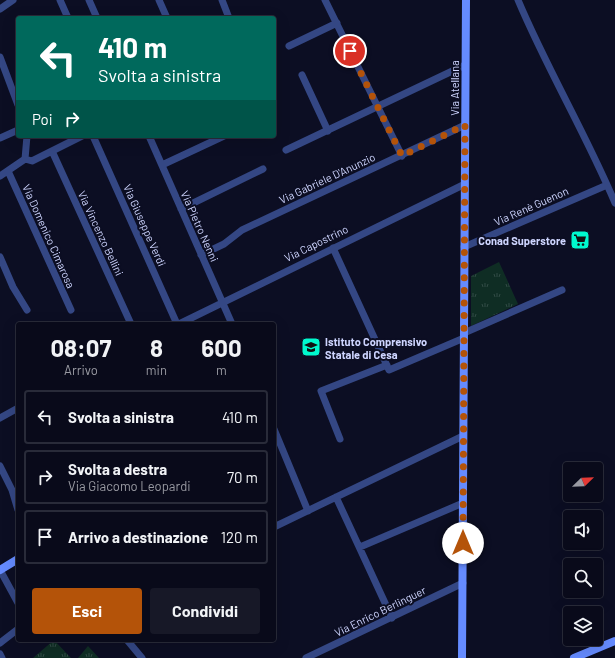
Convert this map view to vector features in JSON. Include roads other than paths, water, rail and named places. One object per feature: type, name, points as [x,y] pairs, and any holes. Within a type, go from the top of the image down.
[{"type":"main road","name":"Via Atellana","points":[[462,658],[466,0]]},
{"type":"main road","points":[[0,570],[16,560]]},
{"type":"main road","points":[[574,658],[615,641]]},
{"type":"street","points":[[0,9],[13,0]]},
{"type":"street","points":[[60,0],[67,16]]},
{"type":"street","points":[[89,0],[96,16]]},
{"type":"street","points":[[159,0],[166,16]]},
{"type":"street","points":[[222,0],[228,16]]},
{"type":"street","points":[[325,0],[402,156]]},
{"type":"street","points":[[518,0],[540,52],[607,184],[615,203]]},
{"type":"street","points":[[289,46],[337,23]]},
{"type":"street","points":[[0,57],[1,65],[16,100]]},
{"type":"street","points":[[286,150],[378,108],[465,65]]},
{"type":"street","points":[[302,75],[328,131]]},
{"type":"street","name":"Via Gabriele D'Anunzio","points":[[201,255],[224,244],[242,230],[402,156],[465,125]]},
{"type":"street","points":[[0,138],[16,131]]},
{"type":"street","points":[[0,176],[25,159],[27,138]]},
{"type":"street","points":[[25,159],[32,161],[78,138]]},
{"type":"street","name":"Via Giuseppe Verdi","points":[[94,138],[177,322]]},
{"type":"street","name":"Via Pietro Nenni","points":[[150,138],[231,322]]},
{"type":"street","points":[[162,165],[220,138]]},
{"type":"street","name":"Via Vincenzo Bellini","points":[[52,151],[129,322]]},
{"type":"street","points":[[181,209],[263,169]]},
{"type":"street","name":"Via Domenico Cimarosa","points":[[8,171],[71,310]]},
{"type":"street","name":"Via Capostrino","points":[[182,322],[465,184]]},
{"type":"street","name":"Via Renè Guenon","points":[[464,247],[607,184]]},
{"type":"street","points":[[333,248],[389,370],[562,290]]},
{"type":"street","points":[[0,257],[27,310]]},
{"type":"street","points":[[340,439],[321,391],[387,365]]},
{"type":"street","points":[[0,418],[16,409]]},
{"type":"street","points":[[276,434],[308,511]]},
{"type":"street","points":[[276,526],[463,436]]},
{"type":"street","points":[[0,466],[12,490],[16,503]]},
{"type":"street","points":[[336,497],[392,618]]},
{"type":"street","points":[[360,547],[463,503]]},
{"type":"street","points":[[0,570],[16,599]]},
{"type":"street","name":"Via Enrico Berlinguer","points":[[306,658],[463,583]]},
{"type":"street","points":[[0,643],[16,631]]},
{"type":"street","points":[[129,642],[142,658]]},
{"type":"street","points":[[0,654],[2,658]]},
{"type":"place","name":"Conad Superstore","points":[[580,240]]},
{"type":"place","name":"Istituto Comprensivo Statale di Cesa","points":[[311,347]]}]
